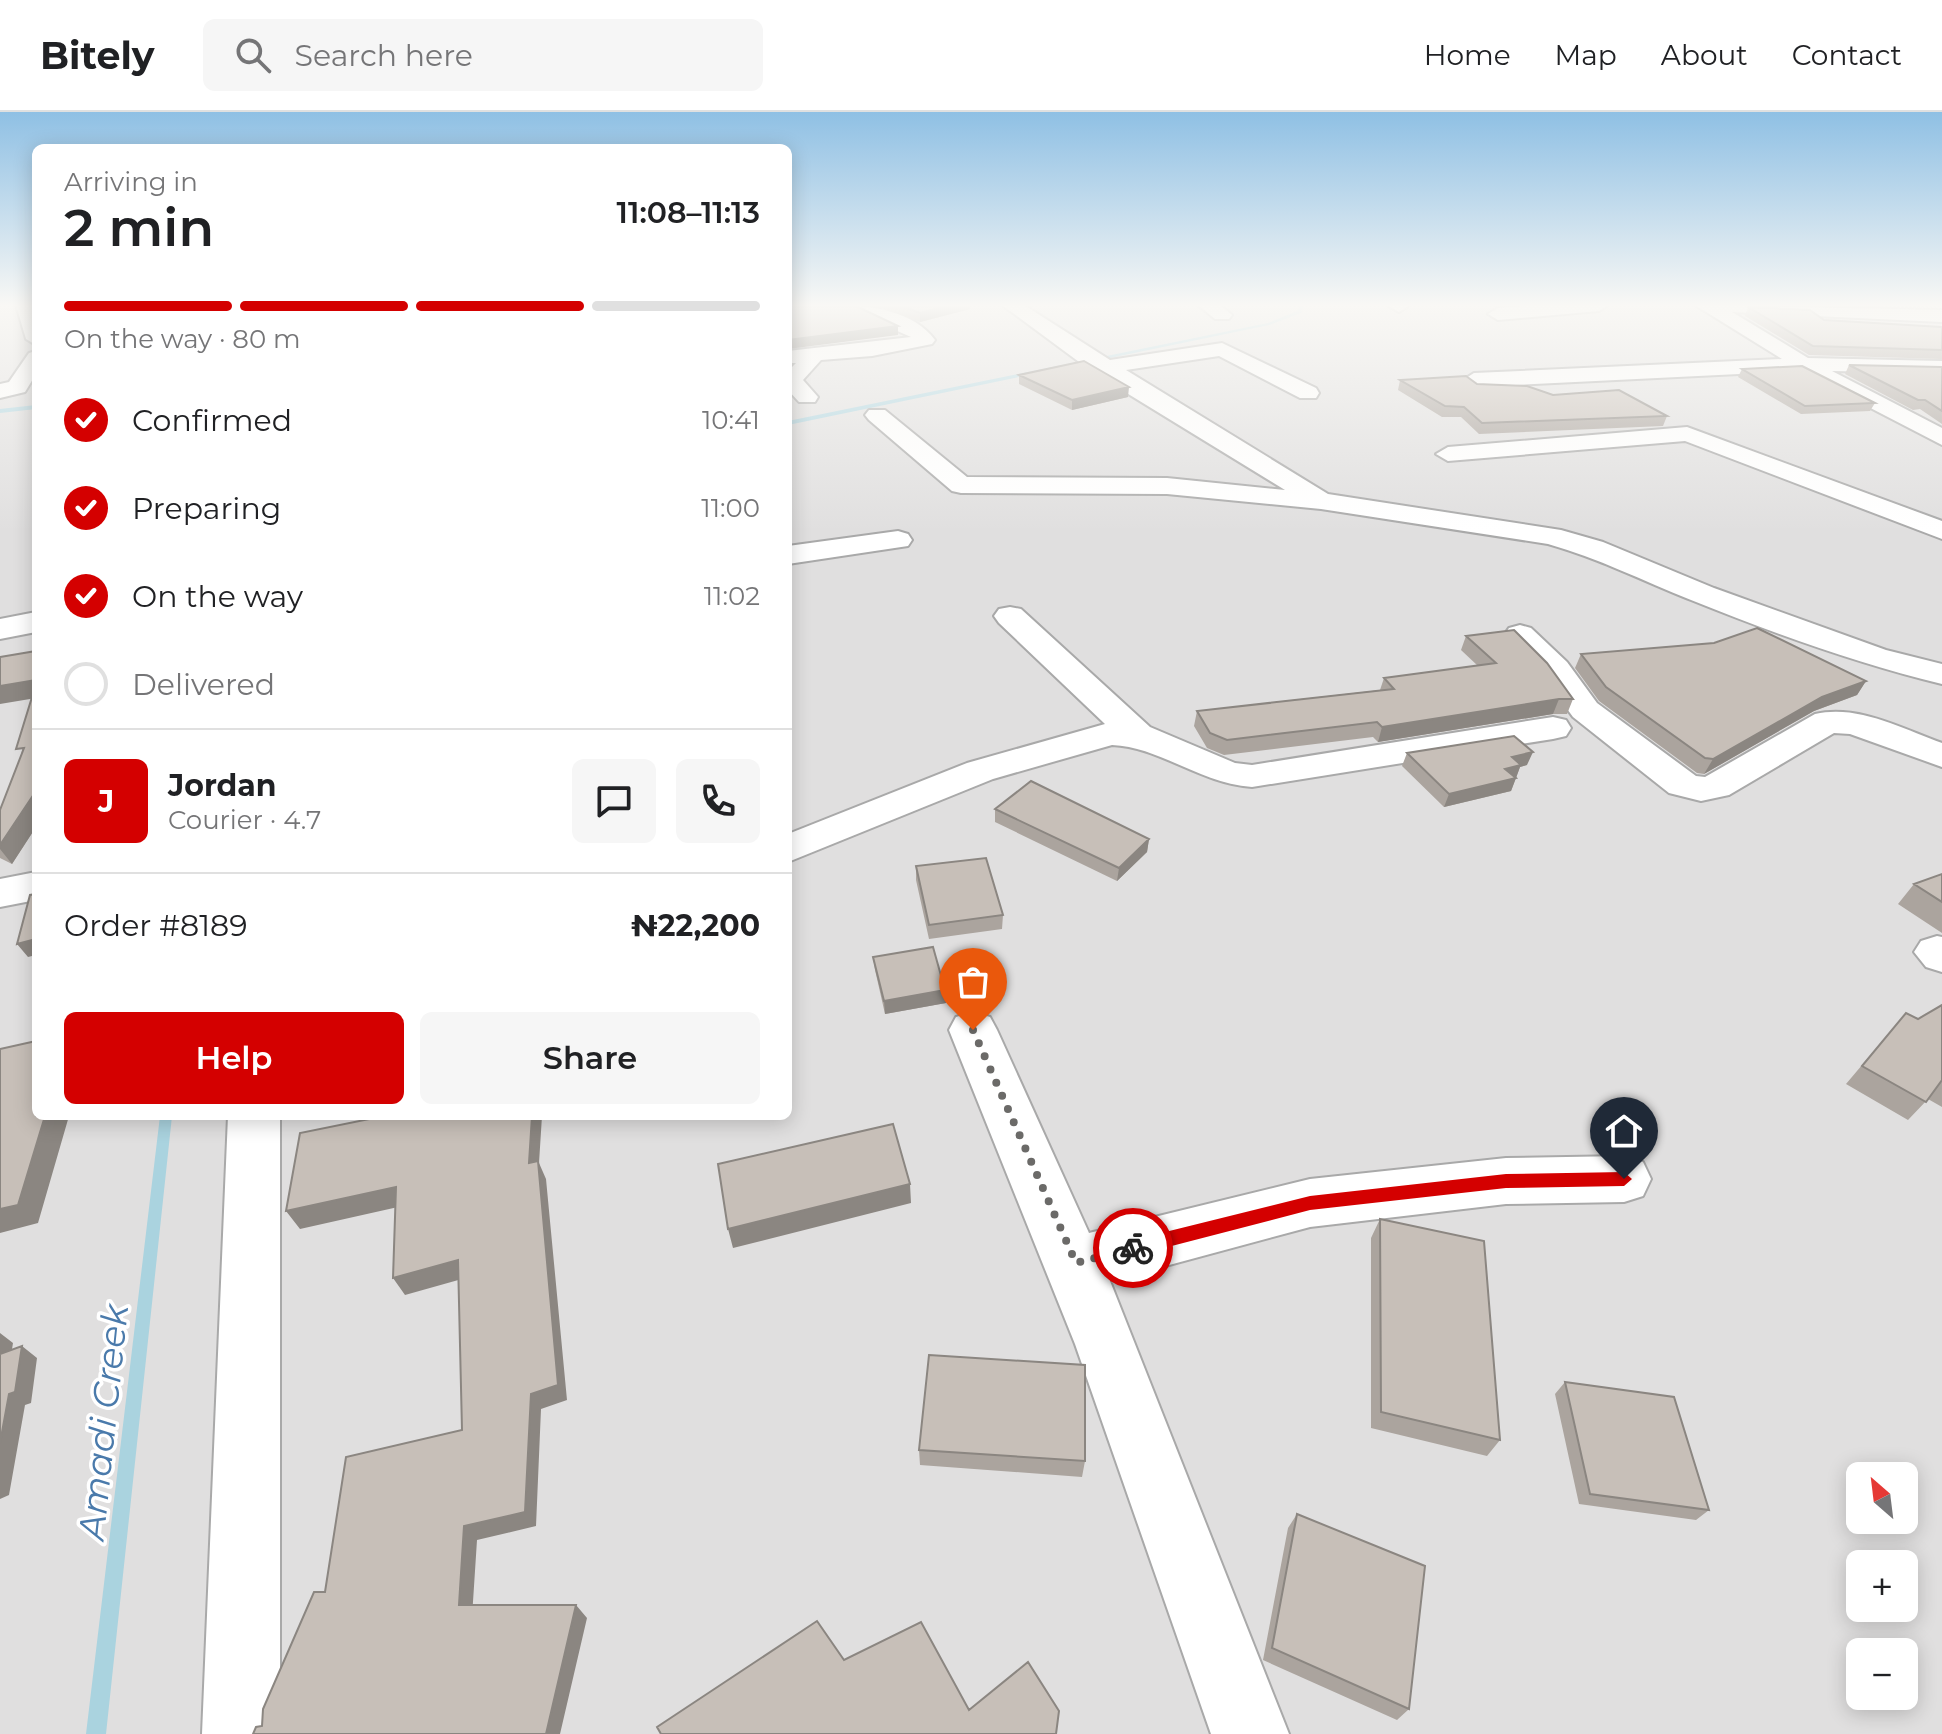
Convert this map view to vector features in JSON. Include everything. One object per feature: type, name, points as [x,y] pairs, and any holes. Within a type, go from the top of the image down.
[{"type":"street","points":[[0,391],[17,387],[21,381]]},
{"type":"street","points":[[792,381],[807,397]]},
{"type":"street","points":[[1127,381],[1216,432],[1321,501]]},
{"type":"street","points":[[1284,381],[1308,393]]},
{"type":"street","points":[[1834,381],[1942,438]]},
{"type":"street","points":[[877,415],[961,485],[1167,486],[1321,501],[1565,540],[1861,653],[1942,674]]},
{"type":"street","points":[[1448,454],[1687,434],[1942,531]]},
{"type":"street","points":[[792,554],[898,540]]},
{"type":"street","points":[[1010,616],[1137,735],[1228,774],[1252,776],[1553,728]]},
{"type":"street","points":[[0,629],[32,623]]},
{"type":"street","points":[[1520,635],[1555,669],[1585,710],[1683,785],[1701,789],[1715,787],[1828,722],[1855,724],[1942,756]]},
{"type":"street","points":[[792,847],[980,771],[1110,734],[1137,735]]},
{"type":"street","points":[[0,893],[32,887]]},
{"type":"street","points":[[973,1030],[1076,1263],[1147,1453],[1219,1663],[1250,1734]]},
{"type":"street","points":[[241,1734],[254,1120]]},
{"type":"street","points":[[1076,1263],[1310,1203],[1506,1181],[1624,1179]]},
{"type":"shaded area","points":[[0,381],[32,381],[32,1120],[792,1120],[792,381],[1942,381],[1942,1734],[0,1734]]},
{"type":"building","points":[[1031,381],[1118,381],[1129,387],[1072,400]]},
{"type":"building","points":[[1401,381],[1472,381],[1477,384],[1527,386],[1553,395],[1619,390],[1667,416],[1482,423],[1464,407],[1445,406]]},
{"type":"building","points":[[1762,381],[1831,381],[1875,403],[1805,406]]},
{"type":"building","points":[[1880,381],[1942,381],[1942,411],[1925,400],[1918,400]]},
{"type":"building","points":[[1757,628],[1866,681],[1822,697],[1713,759],[1705,758],[1606,687],[1581,654],[1714,643]]},
{"type":"building","points":[[1514,630],[1547,663],[1573,699],[1382,727],[1377,722],[1227,740],[1210,733],[1197,711],[1394,689],[1384,678],[1496,663],[1466,636]]},
{"type":"building","points":[[32,652],[32,681],[0,686],[0,657]]},
{"type":"building","points":[[32,697],[32,797],[0,845],[0,810],[24,748],[16,749]]},
{"type":"building","points":[[1514,736],[1533,752],[1512,757],[1521,765],[1505,769],[1516,778],[1449,794],[1407,753]]},
{"type":"building","points":[[1031,781],[1149,839],[1119,868],[995,809]]},
{"type":"building","points":[[986,858],[1003,915],[929,925],[916,866]]},
{"type":"building","points":[[1942,874],[1942,902],[1914,884]]},
{"type":"building","points":[[30,895],[32,940],[17,944]]},
{"type":"building","points":[[933,947],[945,990],[884,1001],[873,957]]},
{"type":"building","points":[[1942,1005],[1942,1080],[1926,1102],[1862,1066],[1906,1013],[1918,1019]]},
{"type":"building","points":[[32,1042],[32,1120],[44,1120],[18,1205],[0,1209],[0,1049]]},
{"type":"building","points":[[364,1120],[532,1120],[529,1163],[538,1161],[558,1385],[531,1394],[525,1512],[464,1526],[459,1605],[576,1605],[546,1734],[253,1734],[256,1727],[262,1726],[263,1709],[314,1592],[325,1592],[346,1457],[462,1430],[458,1260],[393,1278],[396,1187],[286,1211],[300,1133]]},
{"type":"building","points":[[893,1124],[910,1184],[728,1229],[718,1164]]},
{"type":"building","points":[[1380,1219],[1484,1241],[1500,1440],[1381,1412]]},
{"type":"building","points":[[22,1346],[15,1392],[9,1394],[0,1443],[0,1354]]},
{"type":"building","points":[[929,1355],[1085,1365],[1085,1461],[919,1450]]},
{"type":"building","points":[[1565,1382],[1674,1397],[1709,1510],[1590,1494]]},
{"type":"building","points":[[1297,1514],[1425,1566],[1409,1709],[1272,1648]]},
{"type":"building","points":[[817,1621],[844,1660],[921,1622],[969,1710],[1028,1662],[1059,1711],[1056,1734],[661,1734],[657,1727]]},
{"type":"waterway","points":[[792,422],[994,381]]},
{"type":"waterway","name":"Amadi Creek","points":[[0,411],[32,407]]},
{"type":"waterway","name":"Amadi Creek","points":[[96,1734],[166,1120]]},
{"type":"way so far","points":[[973,1030],[1076,1263],[1133,1248]]},
{"type":"route","points":[[1133,1248],[1310,1203],[1506,1181],[1624,1179]]}]
